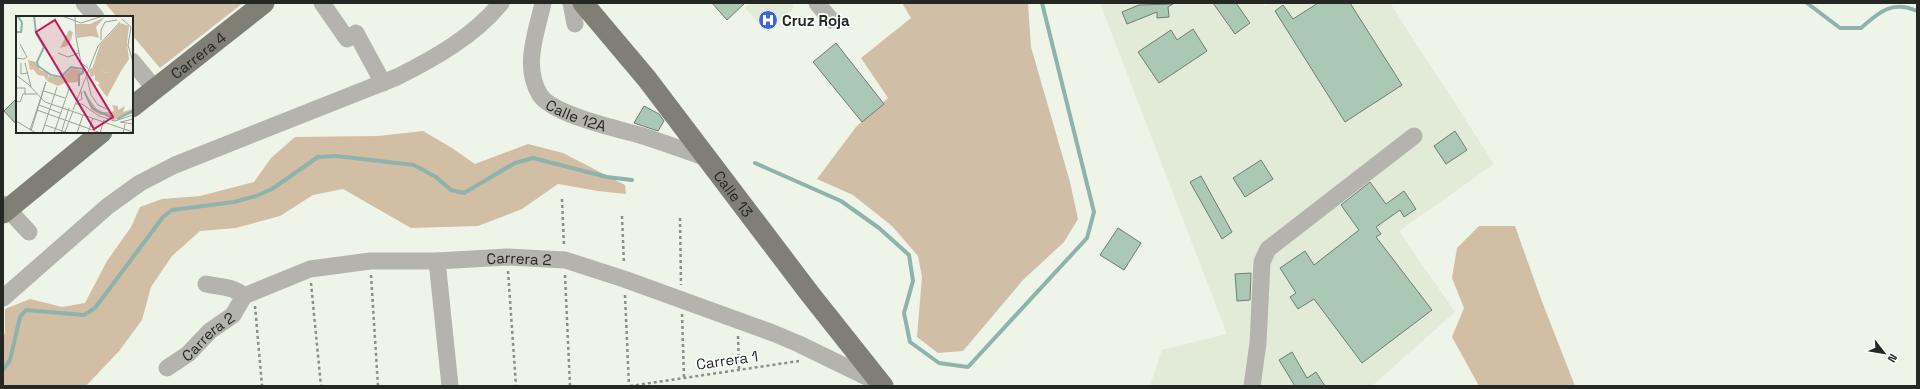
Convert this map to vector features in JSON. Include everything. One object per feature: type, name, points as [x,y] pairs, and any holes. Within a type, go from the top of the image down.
[{"type":"main road","name":"Carrera 4","points":[[133,106],[264,3]]},
{"type":"main road","name":"Calle 13","points":[[583,3],[595,11],[810,294],[883,386]]},
{"type":"main road","points":[[5,209],[101,133]]},
{"type":"street","points":[[84,3],[95,16]]},
{"type":"street","points":[[322,3],[347,39],[356,33],[383,83]]},
{"type":"street","points":[[3,298],[108,206],[140,183],[158,173],[257,132],[383,83],[431,59],[454,45],[478,26],[501,3]]},
{"type":"street","name":"Calle 12A","points":[[544,3],[532,47],[531,64],[539,94],[546,101],[574,115],[706,158]]},
{"type":"street","points":[[571,3],[575,24]]},
{"type":"street","points":[[817,3],[831,20]]},
{"type":"street","points":[[133,62],[155,88]]},
{"type":"street","points":[[1252,386],[1258,343],[1262,262],[1268,249],[1414,136]]},
{"type":"street","points":[[5,209],[29,232]]},
{"type":"street","name":"Carrera 2","points":[[167,368],[188,354],[210,331],[233,315],[249,294],[310,269],[370,261],[437,261],[507,257],[564,260],[624,279],[738,319],[799,344],[883,386]]},
{"type":"street","points":[[437,261],[450,386]]},
{"type":"street","points":[[206,284],[227,287],[249,294]]},
{"type":"path","points":[[562,199],[570,386]]},
{"type":"path","points":[[622,216],[629,386]]},
{"type":"path","points":[[507,257],[516,386]]},
{"type":"path","points":[[370,261],[378,386]]},
{"type":"path","points":[[310,269],[321,386]]},
{"type":"path","points":[[249,294],[262,386]]},
{"type":"path","points":[[738,319],[739,370]]},
{"type":"path","name":"Carrera 1","points":[[629,386],[786,362],[827,359]]},
{"type":"shaded area","points":[[105,3],[243,3],[160,68],[133,36],[133,16],[116,16]]},
{"type":"shaded area","name":"Cruz Roja","points":[[750,3],[791,3],[794,7],[767,32],[745,8]]},
{"type":"shaded area","points":[[902,3],[1028,3],[1031,47],[1070,182],[1078,219],[1064,242],[1023,280],[963,351],[938,353],[917,337],[922,277],[918,256],[892,226],[853,195],[817,179],[856,127],[888,98],[861,58],[911,18]]},
{"type":"shaded area","points":[[1100,3],[1263,3],[1264,6],[1269,3],[1390,3],[1494,164],[1399,231],[1455,312],[1372,386],[1150,386],[1162,350],[1227,334]]},
{"type":"shaded area","points":[[423,131],[475,164],[528,144],[563,153],[625,185],[626,194],[558,184],[522,209],[478,226],[411,228],[343,189],[313,195],[280,216],[236,228],[200,231],[172,256],[151,287],[142,320],[120,350],[86,386],[3,386],[3,337],[5,333],[5,309],[30,299],[62,307],[85,303],[107,261],[131,227],[140,207],[162,199],[200,196],[254,182],[271,158],[295,137],[378,136]]},
{"type":"shaded area","points":[[1479,226],[1515,226],[1541,299],[1575,386],[1479,386],[1452,337],[1464,308],[1452,278],[1457,248]]},
{"type":"building","points":[[712,3],[745,3],[727,20]]},
{"type":"building","points":[[1213,3],[1236,3],[1250,23],[1235,34]]},
{"type":"building","points":[[1318,3],[1350,3],[1402,85],[1345,122],[1275,11],[1283,5],[1293,19]]},
{"type":"building","points":[[1173,4],[1168,7],[1169,17],[1157,18],[1157,12],[1127,24],[1122,12],[1139,5]]},
{"type":"building","points":[[1193,29],[1207,51],[1159,83],[1138,52],[1171,30],[1177,40]]},
{"type":"building","points":[[836,43],[884,104],[862,122],[813,62]]},
{"type":"building","points":[[16,99],[16,124],[4,111]]},
{"type":"building","points":[[644,106],[659,114],[664,121],[658,131],[634,123]]},
{"type":"building","points":[[1455,131],[1467,150],[1446,164],[1434,146]]},
{"type":"building","points":[[1261,160],[1273,179],[1245,197],[1233,178]]},
{"type":"building","points":[[1201,176],[1232,232],[1222,239],[1190,182]]},
{"type":"building","points":[[1370,182],[1386,204],[1404,191],[1416,209],[1404,217],[1400,210],[1376,227],[1381,234],[1376,237],[1432,310],[1362,363],[1314,299],[1298,309],[1290,297],[1296,293],[1280,268],[1305,251],[1314,265],[1359,230],[1341,205]]},
{"type":"building","points":[[1118,228],[1141,243],[1124,270],[1100,255]]},
{"type":"building","points":[[1251,273],[1250,300],[1237,301],[1235,274]]},
{"type":"building","points":[[1292,352],[1307,378],[1316,372],[1325,386],[1295,386],[1279,360]]},
{"type":"waterway","points":[[755,163],[841,201],[879,228],[909,255],[913,281],[904,313],[910,342],[939,363],[968,367],[1087,238],[1094,212],[1042,3]]},
{"type":"waterway","points":[[1807,3],[1840,28],[1861,28],[1886,9],[1893,7],[1908,8],[1917,11]]},
{"type":"waterway","points":[[3,370],[10,360],[20,317],[26,310],[84,315],[95,308],[163,217],[172,210],[234,202],[256,196],[272,189],[318,157],[336,156],[414,165],[436,177],[451,190],[464,193],[515,163],[533,158],[607,177],[632,180]]},
{"type":"place","name":"Cruz Roja","points":[[768,20]]}]
